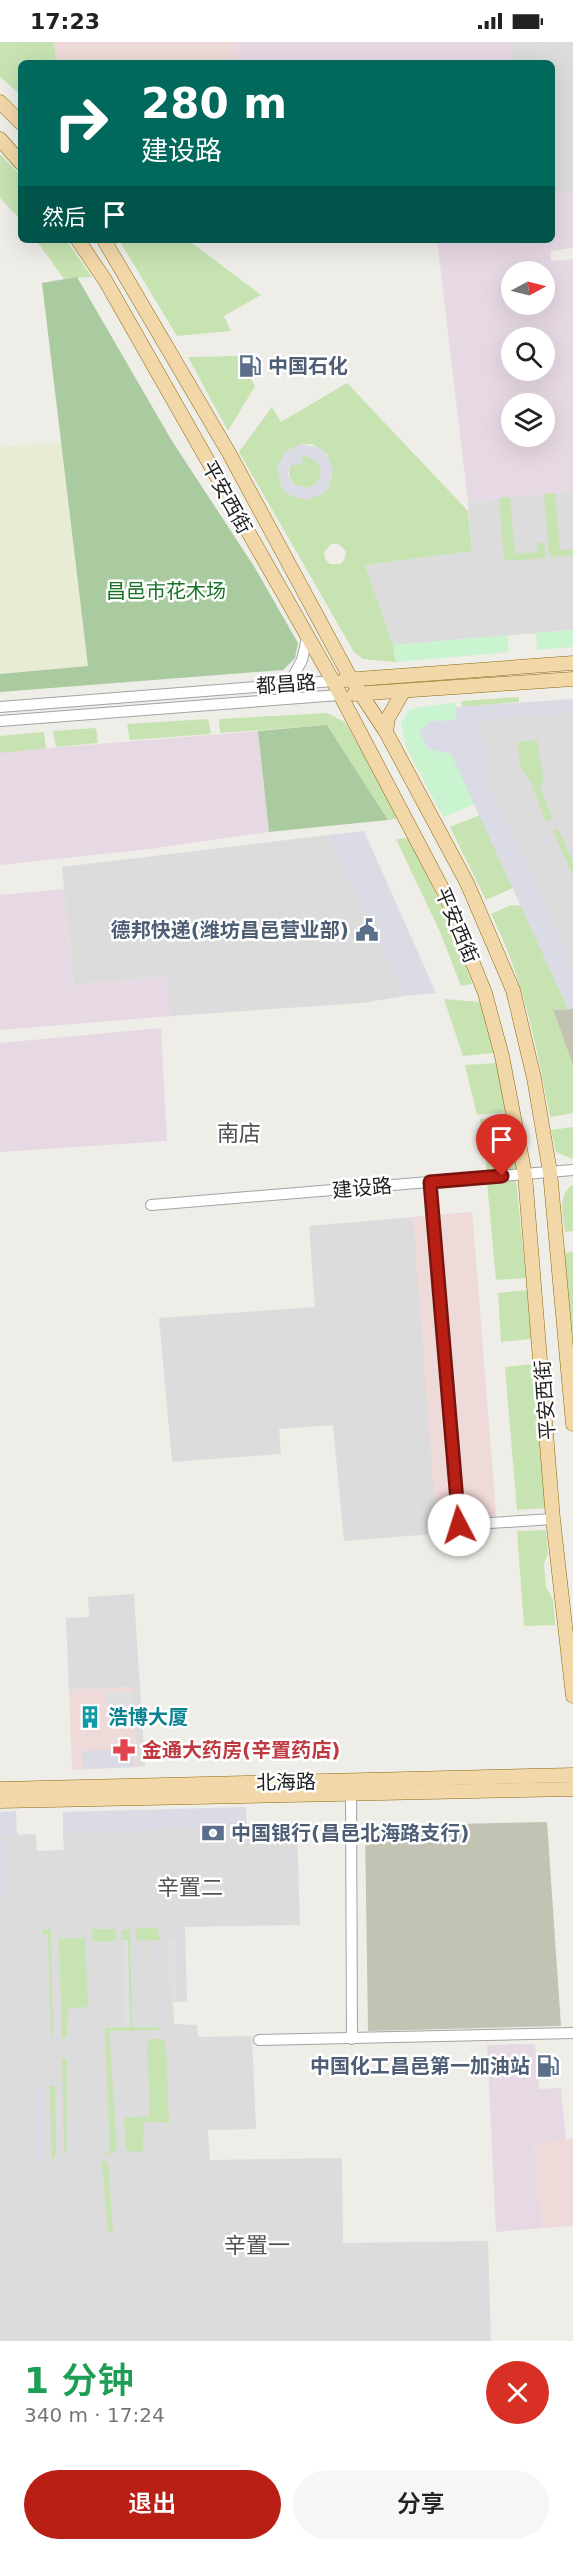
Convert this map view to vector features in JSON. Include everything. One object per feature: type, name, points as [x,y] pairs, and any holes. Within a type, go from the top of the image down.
[{"type":"main road","points":[[0,102],[18,120]]},
{"type":"main road","points":[[0,139],[18,160]]},
{"type":"main road","name":"平安西街","points":[[80,243],[111,291],[333,681],[445,894],[485,993],[502,1056],[525,1175],[554,1519],[573,1696]]},
{"type":"main road","name":"平安西街","points":[[106,243],[229,453],[351,679],[386,732],[467,883],[513,990],[534,1078],[550,1172],[573,1424]]},
{"type":"main road","name":"都昌路","points":[[333,681],[573,663]]},
{"type":"main road","name":"都昌路","points":[[339,695],[573,679]]},
{"type":"main road","points":[[386,732],[388,718],[403,692]]},
{"type":"main road","name":"北海路","points":[[0,1801],[351,1787],[573,1775]]},
{"type":"main road","name":"北海路","points":[[0,1789],[351,1787],[573,1789]]},
{"type":"street","points":[[289,684],[302,660],[307,638]]},
{"type":"street","name":"都昌路","points":[[0,706],[333,681]]},
{"type":"street","name":"都昌路","points":[[0,721],[339,695]]},
{"type":"street","name":"建设路","points":[[151,1205],[573,1170]]},
{"type":"street","points":[[430,1182],[459,1525],[554,1519]]},
{"type":"street","points":[[351,1787],[352,2039]]},
{"type":"street","points":[[259,2040],[573,2033]]},
{"type":"shaded area","points":[[54,42],[236,42],[238,60],[56,60]]},
{"type":"shaded area","points":[[236,42],[511,42],[513,60],[238,60]]},
{"type":"shaded area","points":[[511,42],[573,42],[573,191],[555,193],[555,60],[513,60]]},
{"type":"shaded area","points":[[573,191],[573,248],[551,251],[551,261],[573,259],[573,491],[468,502],[437,243],[555,243],[555,193]]},
{"type":"shaded area","points":[[61,442],[88,666],[0,674],[0,447]]},
{"type":"shaded area","points":[[302,444],[320,448],[326,454],[333,470],[329,487],[323,494],[305,500],[287,494],[281,487],[277,468],[285,452]],"holes":[[[303,455],[317,461],[321,472],[317,483],[308,488],[293,484],[288,475],[289,466],[301,464]]]},
{"type":"shaded area","points":[[573,491],[573,630],[393,645],[365,565],[472,551],[468,502]]},
{"type":"shaded area","points":[[573,699],[573,713],[481,720],[487,782],[539,889],[573,970],[573,1009],[568,1009],[451,754],[428,749],[419,731],[431,721],[455,720],[456,707]]},
{"type":"shaded area","points":[[573,713],[573,970],[539,889],[487,782],[481,720]]},
{"type":"shaded area","points":[[258,731],[269,832],[149,849],[0,865],[0,752]]},
{"type":"shaded area","points":[[364,831],[436,993],[404,996],[328,835]]},
{"type":"shaded area","points":[[328,835],[404,996],[362,1003],[171,1016],[166,977],[73,985],[62,867]]},
{"type":"shaded area","points":[[64,889],[73,985],[167,977],[171,1016],[0,1030],[0,895]]},
{"type":"shaded area","points":[[573,1009],[573,1066],[553,1010]]},
{"type":"shaded area","points":[[161,1028],[167,1141],[0,1152],[0,1043]]},
{"type":"shaded area","points":[[472,1212],[497,1529],[344,1541],[333,1425],[279,1429],[281,1454],[172,1462],[159,1318],[315,1307],[309,1226]]},
{"type":"shaded area","points":[[472,1212],[497,1529],[437,1533],[413,1217]]},
{"type":"shaded area","points":[[134,1594],[145,1766],[137,1767],[132,1687],[69,1690],[66,1618],[89,1617],[88,1597]]},
{"type":"shaded area","points":[[132,1687],[137,1767],[72,1770],[69,1690]]},
{"type":"shaded area","points":[[133,1692],[135,1725],[108,1727],[106,1693]]},
{"type":"shaded area","points":[[113,1750],[113,1756],[134,1756],[134,1767],[83,1769],[82,1751]]},
{"type":"shaded area","points":[[246,1807],[247,1827],[63,1833],[63,1812]]},
{"type":"shaded area","points":[[16,1811],[17,1835],[4,1835],[6,1895],[0,1900],[0,1812]]},
{"type":"shaded area","points":[[547,1822],[561,2026],[368,2031],[365,1826]]},
{"type":"shaded area","points":[[297,1824],[300,1925],[185,1927],[187,2001],[173,2002],[174,2024],[197,2025],[198,2037],[252,2036],[256,2129],[208,2130],[210,2160],[342,2158],[343,2243],[488,2241],[491,2341],[0,2341],[0,1900],[6,1895],[4,1835],[36,1834],[37,1851],[64,1850],[63,1833]]},
{"type":"shaded area","points":[[168,1939],[175,1939],[177,2001],[170,2002]]},
{"type":"shaded area","points":[[122,1940],[128,1940],[130,2027],[124,2027]]},
{"type":"shaded area","points":[[156,1944],[160,1944],[162,2023],[158,2023]]},
{"type":"shaded area","points":[[535,2044],[539,2089],[561,2088],[566,2140],[534,2143],[542,2228],[496,2232],[487,2045]]},
{"type":"shaded area","points":[[41,2083],[43,2160],[37,2160],[35,2084]]},
{"type":"shaded area","points":[[573,2139],[573,2226],[542,2228],[534,2142]]},
{"type":"green space","points":[[0,42],[54,42],[56,60],[18,60],[18,92],[0,77]]},
{"type":"green space","points":[[0,154],[18,173],[18,217],[0,198]]},
{"type":"green space","points":[[38,243],[68,243],[92,277],[64,279]]},
{"type":"green space","points":[[121,243],[192,243],[261,295],[224,316],[231,331],[177,336]]},
{"type":"green space","name":"昌邑市花木场","points":[[77,277],[172,441],[255,568],[298,643],[295,658],[283,670],[0,692],[0,674],[88,666],[42,283]]},
{"type":"green space","points":[[238,356],[255,386],[228,431],[188,357]]},
{"type":"green space","points":[[347,383],[468,511],[472,551],[365,565],[393,645],[396,662],[363,659],[354,652],[239,452],[272,407],[281,422]],"holes":[[[302,444],[312,444],[327,454],[332,478],[323,494],[281,487],[285,452]],[[331,544],[338,544],[346,551],[341,564],[330,564],[325,559],[324,552]]]},
{"type":"green space","points":[[305,456],[317,460],[321,472],[317,484],[305,488],[293,484],[289,472],[293,460]]},
{"type":"green space","points":[[555,493],[560,550],[573,549],[573,556],[552,557],[549,554],[544,494]]},
{"type":"green space","points":[[510,497],[515,554],[537,552],[537,543],[544,543],[546,558],[507,561],[504,558],[499,498]]},
{"type":"green space","points":[[573,630],[573,647],[537,650],[536,633]]},
{"type":"green space","points":[[507,635],[509,652],[396,662],[393,645]]},
{"type":"green space","points":[[519,697],[519,702],[462,707],[461,701]]},
{"type":"green space","points":[[454,702],[455,720],[431,721],[428,749],[451,753],[475,804],[443,817],[406,747],[401,723],[410,709]]},
{"type":"green space","points":[[327,713],[345,722],[400,818],[388,820],[327,725],[220,733],[219,719]]},
{"type":"green space","points":[[208,719],[211,734],[130,740],[127,724]]},
{"type":"green space","points":[[327,725],[388,820],[269,832],[258,731]]},
{"type":"green space","points":[[96,728],[98,743],[56,747],[53,731]]},
{"type":"green space","points":[[44,732],[46,748],[0,753],[0,736]]},
{"type":"green space","points":[[537,740],[544,782],[540,786],[553,819],[546,822],[530,781],[520,767],[518,742]]},
{"type":"green space","points":[[480,815],[513,888],[486,900],[450,827]]},
{"type":"green space","points":[[558,829],[573,861],[573,876],[553,831]]},
{"type":"green space","points":[[409,838],[454,932],[472,984],[461,986],[441,934],[396,839]]},
{"type":"green space","points":[[511,905],[522,906],[568,1009],[553,1010],[573,1066],[573,1113],[550,1117],[528,1013],[512,963],[491,914]]},
{"type":"green space","points":[[444,999],[480,1002],[494,1053],[463,1056]]},
{"type":"green space","points":[[496,1063],[506,1112],[477,1115],[465,1065]]},
{"type":"green space","points":[[508,1117],[517,1169],[487,1172],[480,1119]]},
{"type":"green space","points":[[573,1127],[573,1159],[556,1152],[551,1130]]},
{"type":"green space","points":[[516,1180],[526,1278],[496,1280],[487,1182]]},
{"type":"green space","points":[[573,1184],[573,1231],[565,1232],[562,1213],[563,1200]]},
{"type":"green space","points":[[573,1252],[573,1332],[571,1332],[565,1253]]},
{"type":"green space","points":[[527,1290],[531,1339],[501,1342],[498,1293]]},
{"type":"green space","points":[[532,1364],[546,1508],[517,1510],[505,1367]]},
{"type":"green space","points":[[546,1530],[548,1553],[544,1564],[546,1587],[553,1599],[555,1625],[524,1626],[517,1531]]},
{"type":"green space","points":[[130,1928],[132,2027],[161,2027],[160,2030],[109,2031],[117,2149],[113,2154],[107,2155],[104,2153],[110,2152],[105,2028],[130,2026],[127,1940],[122,1940],[121,1931]]},
{"type":"green space","points":[[136,1928],[157,1928],[160,1940],[137,1941]]},
{"type":"green space","points":[[92,1929],[115,1929],[117,1941],[93,1942]]},
{"type":"green space","points":[[42,1930],[51,1931],[53,2035],[51,2035],[48,1934],[42,1934]]},
{"type":"green space","points":[[59,1938],[85,1938],[88,2007],[68,2008],[67,2037],[62,2038]]},
{"type":"green space","points":[[150,2039],[162,2039],[166,2044],[169,2124],[144,2122],[143,2151],[131,2152],[126,2148],[124,2118],[150,2116],[147,2043]]},
{"type":"green space","points":[[62,2059],[67,2059],[66,2155],[64,2153]]},
{"type":"green space","points":[[50,2086],[55,2086],[56,2154],[52,2160]]},
{"type":"green space","points":[[108,2161],[113,2232],[108,2233],[102,2163],[97,2162]]},
{"type":"place","name":"中国石化","points":[[250,366]]},
{"type":"place","name":"德邦快递(潍坊昌邑营业部)","points":[[367,930]]},
{"type":"place","name":"浩博大厦","points":[[90,1717]]},
{"type":"place","name":"金通大药房(辛置药店)","points":[[124,1750]]},
{"type":"place","name":"中国银行(昌邑北海路支行)","points":[[213,1833]]},
{"type":"place","name":"中国化工昌邑第一加油站","points":[[548,2066]]},
{"type":"district","name":"南店","points":[[239,1133]]},
{"type":"district","name":"辛置二","points":[[190,1887]]},
{"type":"district","name":"辛置一","points":[[257,2245]]},
{"type":"route","points":[[459,1525],[430,1182],[502,1176]]}]
